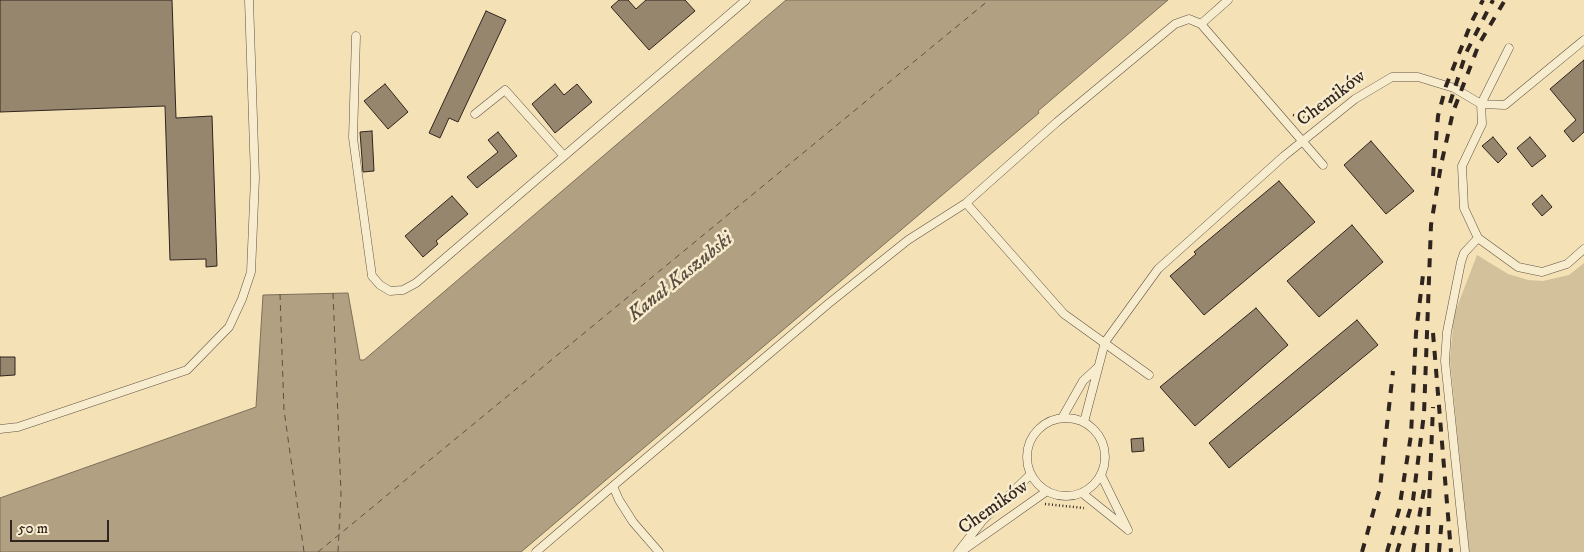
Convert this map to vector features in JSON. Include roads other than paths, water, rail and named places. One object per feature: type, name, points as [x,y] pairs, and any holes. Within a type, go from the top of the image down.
[{"type":"lane","points":[[0,429],[18,427],[187,370],[229,327],[242,299],[251,272],[255,178],[249,0]]},
{"type":"lane","points":[[356,36],[353,138],[372,276],[380,285],[390,291],[403,290],[416,283],[746,0]]},
{"type":"lane","points":[[1201,24],[1228,0]]},
{"type":"lane","points":[[536,552],[835,298],[908,240],[966,203],[1057,122],[1174,24],[1189,19],[1201,24],[1323,165]]},
{"type":"lane","points":[[1481,104],[1505,105],[1584,40]]},
{"type":"lane","points":[[1509,48],[1481,104],[1482,124],[1462,166],[1464,208],[1478,238],[1518,267],[1542,272],[1567,264],[1584,249]]},
{"type":"lane","name":"Chemików","points":[[1062,418],[1083,381],[1096,368],[1105,342],[1158,269],[1303,141],[1355,99],[1392,77],[1418,77],[1454,88],[1481,104]]},
{"type":"lane","points":[[474,114],[506,90],[564,156]]},
{"type":"lane","points":[[966,203],[1064,314],[1105,342],[1149,376]]},
{"type":"lane","points":[[1465,552],[1445,361],[1447,332],[1461,262],[1464,254],[1478,238]]},
{"type":"lane","points":[[1084,422],[1096,368]]},
{"type":"lane","points":[[1062,418],[1084,422],[1094,430],[1103,445],[1104,463],[1101,475],[1096,482],[1082,493],[1070,496],[1058,495],[1047,491],[1031,474],[1028,450],[1032,438],[1040,428],[1062,418]]},
{"type":"lane","points":[[959,552],[983,520],[1031,474]]},
{"type":"lane","points":[[1082,493],[1128,530],[1101,475]]},
{"type":"lane","points":[[614,486],[619,500],[633,522],[658,552]]},
{"type":"lane","name":"Chemików","points":[[959,552],[1047,491]]},
{"type":"water","name":"Kanał Kaszubski","points":[[786,0],[1168,0],[1038,111],[1039,113],[521,552],[0,552],[0,498],[256,407],[263,295],[348,293],[360,360],[364,360]]},
{"type":"railway","points":[[1433,176],[1438,116],[1446,86],[1472,21],[1483,0]]},
{"type":"railway","points":[[1450,103],[1466,53],[1493,0]]},
{"type":"railway","points":[[1397,552],[1413,500],[1424,414],[1431,225],[1441,165],[1453,112],[1479,44],[1505,0]]},
{"type":"railway","points":[[1387,552],[1399,510],[1411,435],[1416,333],[1423,275]]},
{"type":"railway","points":[[1433,333],[1451,552]]},
{"type":"railway","points":[[1362,552],[1380,488],[1393,371]]},
{"type":"railway","points":[[1427,552],[1433,407]]},
{"type":"railway","points":[[1413,552],[1424,490]]},
{"type":"railway","points":[[1439,552],[1442,517]]}]
